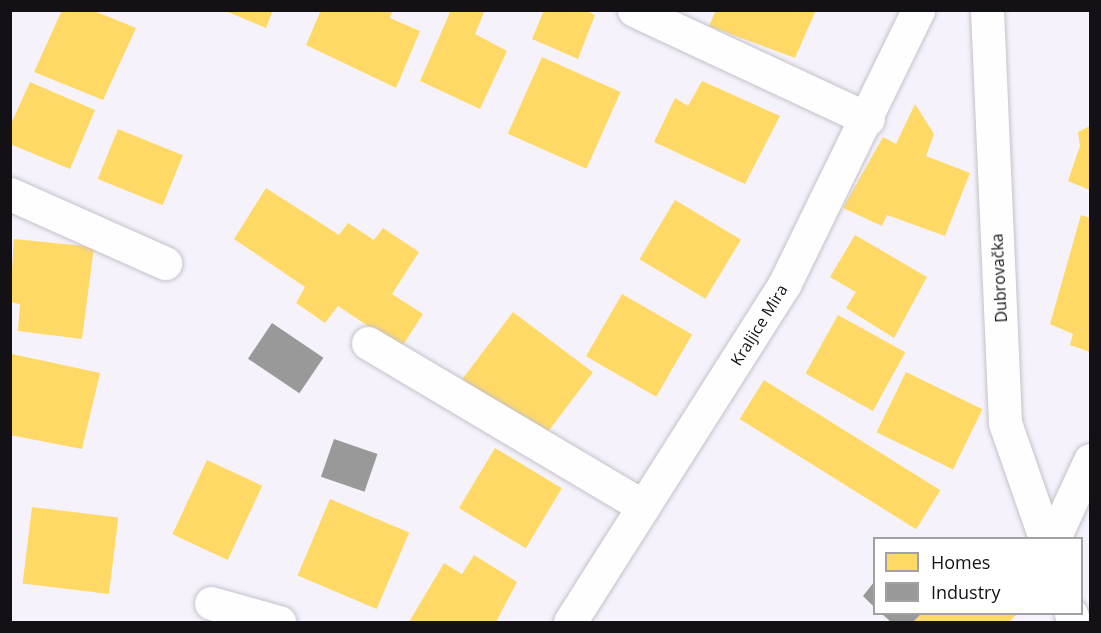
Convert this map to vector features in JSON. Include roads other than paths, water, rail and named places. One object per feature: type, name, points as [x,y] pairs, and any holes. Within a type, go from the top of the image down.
[{"type":"street","points":[[634,10],[868,119]]},
{"type":"street","name":"Kraljice Mira","points":[[570,622],[785,283],[868,119],[918,10]]},
{"type":"street","name":"Dubrovačka","points":[[987,10],[1005,423],[1045,537]]},
{"type":"street","points":[[10,194],[165,263]]},
{"type":"street","points":[[368,343],[643,506]]},
{"type":"street","points":[[1054,537],[1090,460]]},
{"type":"street","points":[[211,603],[279,622]]}]
